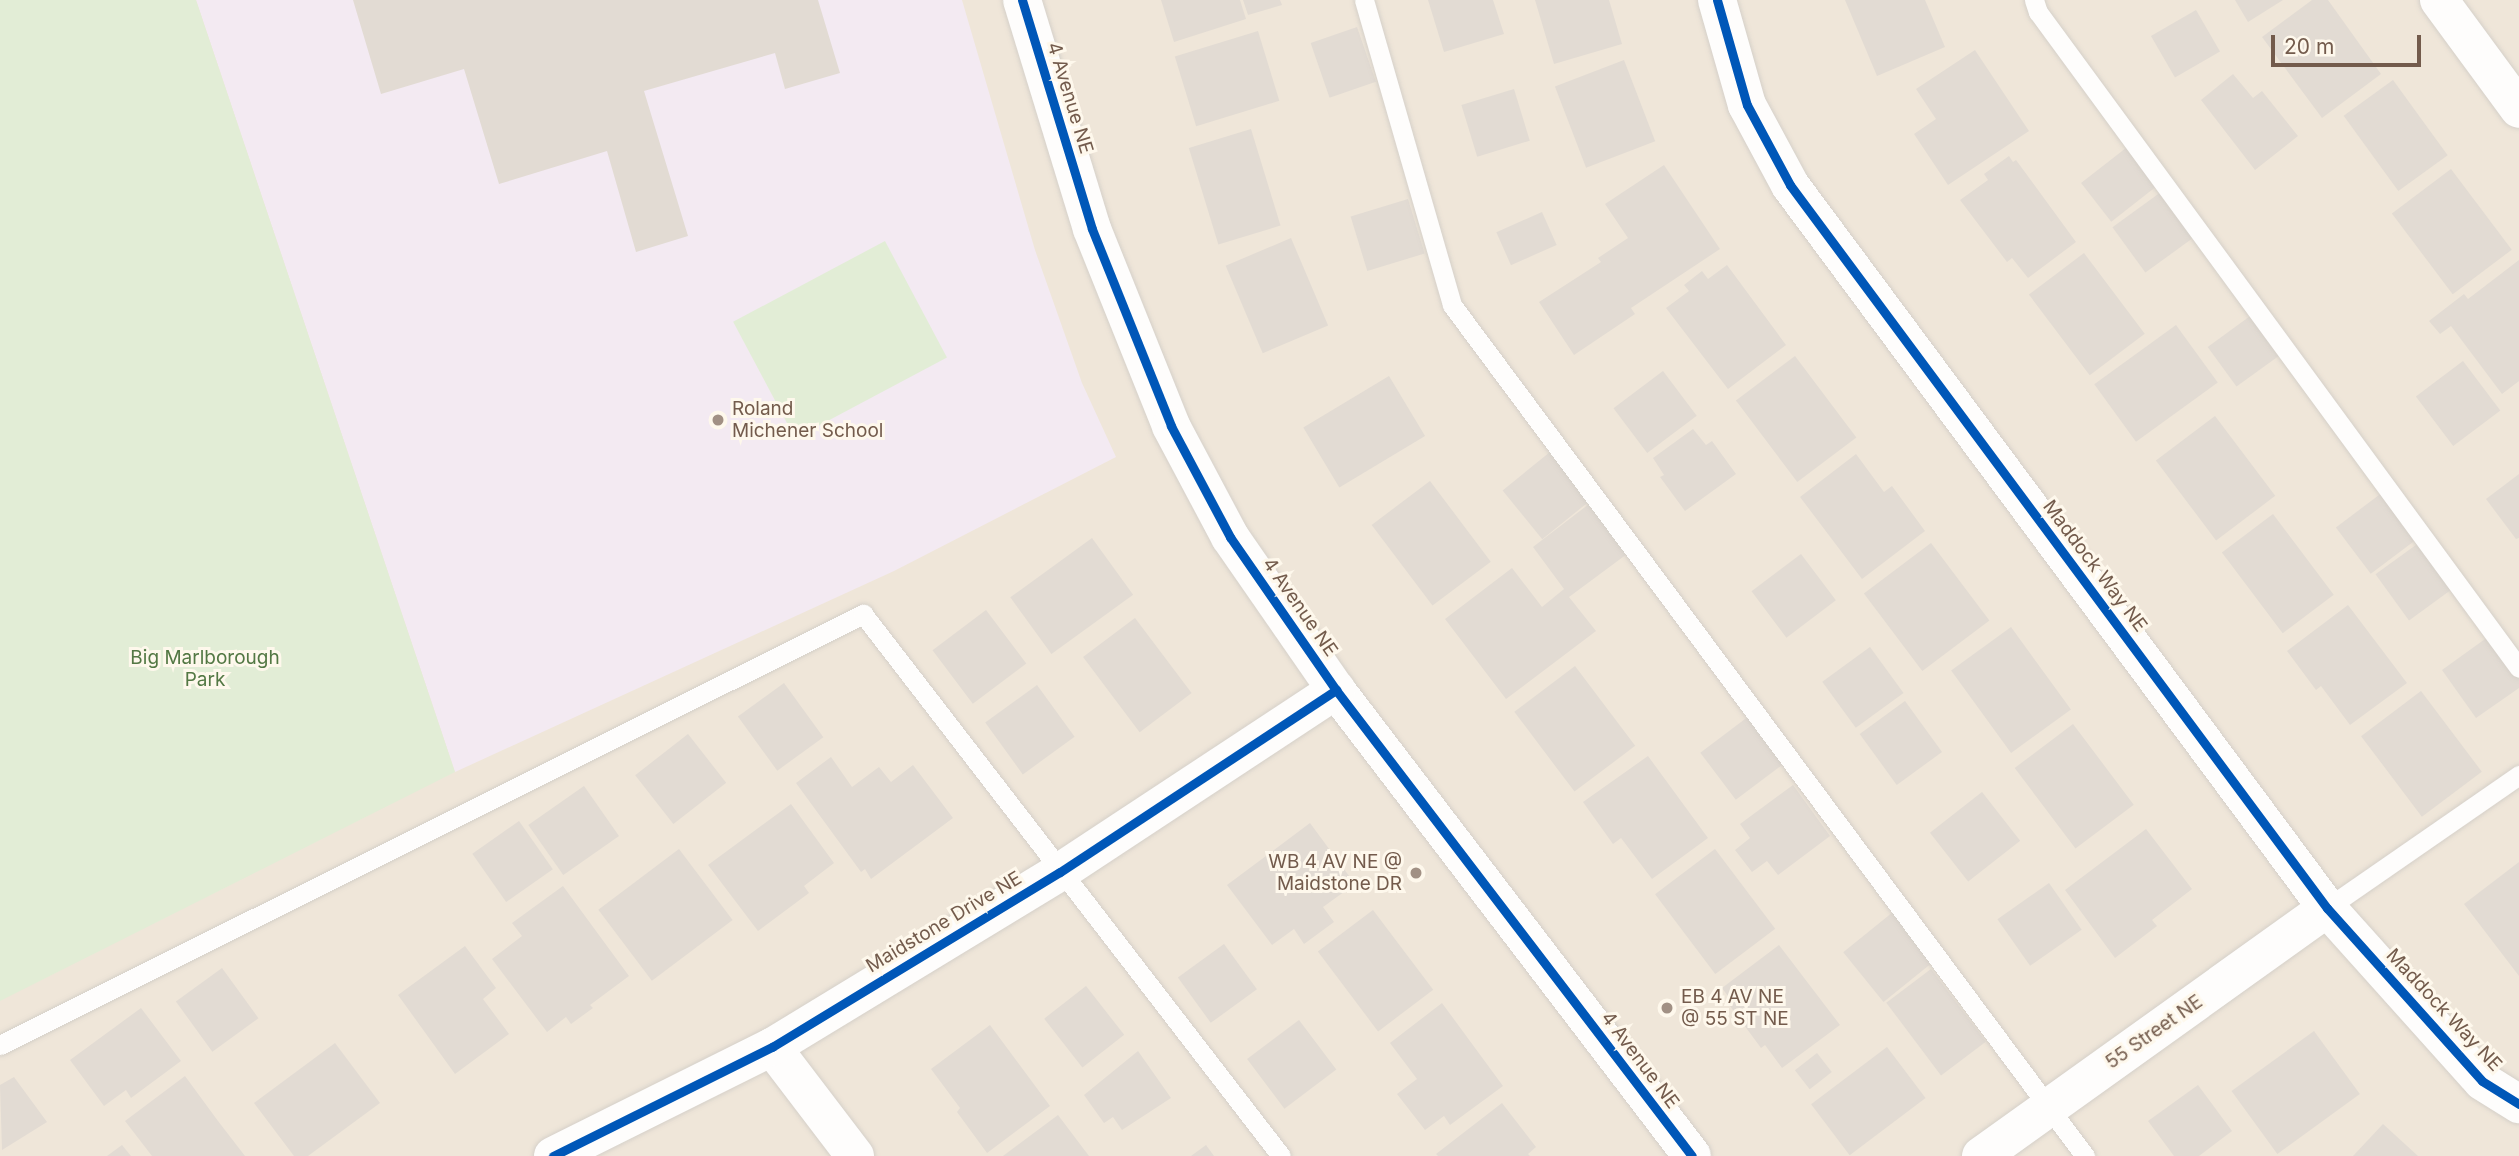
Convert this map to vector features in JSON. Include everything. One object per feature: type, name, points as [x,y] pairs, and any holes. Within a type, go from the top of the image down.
[{"type":"street","name":"4 Avenue NE","points":[[1022,0],[1092,229],[1171,426],[1230,537],[1336,690],[1692,1156]]},
{"type":"street","name":"Maddock Way NE","points":[[1717,0],[1747,105],[1790,185],[2327,908],[2482,1080],[2519,1104]]},
{"type":"street","points":[[2439,0],[2519,109]]},
{"type":"street","name":"Maidstone Drive NE","points":[[553,1156],[772,1047],[1060,872],[1336,690]]},
{"type":"street","name":"55 Street NE","points":[[1981,1156],[2327,908]]},
{"type":"street","points":[[772,1047],[855,1156]]},
{"type":"lane","points":[[1364,0],[1452,305],[2085,1156]]},
{"type":"lane","points":[[2035,0],[2038,12],[2519,668]]},
{"type":"lane","points":[[0,1045],[863,614],[1281,1156]]},
{"type":"lane","points":[[2327,908],[2519,775]]},
{"type":"shaded area","points":[[0,0],[2519,0],[2519,1156],[0,1156]]},
{"type":"shaded area","name":"Roland Michener School","points":[[196,0],[962,0],[1035,250],[1082,383],[1116,457],[894,571],[455,772]]},
{"type":"green space","name":"Big Marlborough Park","points":[[0,0],[196,0],[455,772],[0,1001]]},
{"type":"green space","points":[[885,241],[947,358],[795,438],[733,322]]},
{"type":"building","points":[[353,0],[818,0],[840,73],[785,89],[775,53],[644,91],[688,236],[636,252],[607,151],[499,184],[464,69],[381,94]]},
{"type":"building","points":[[1161,0],[1240,0],[1246,19],[1174,42]]},
{"type":"building","points":[[1243,0],[1280,0],[1282,5],[1248,15]]},
{"type":"building","points":[[1428,0],[1493,0],[1504,34],[1444,52]]},
{"type":"building","points":[[1535,0],[1609,0],[1622,44],[1554,64]]},
{"type":"building","points":[[1845,0],[1925,0],[1945,47],[1877,76]]},
{"type":"building","points":[[2235,0],[2283,0],[2248,22]]},
{"type":"building","points":[[2312,0],[2328,0],[2381,74],[2322,118],[2262,37]]},
{"type":"building","points":[[2196,10],[2220,52],[2175,78],[2151,36]]},
{"type":"building","points":[[1357,27],[1376,82],[1330,98],[1311,43]]},
{"type":"building","points":[[1258,31],[1279,101],[1196,126],[1175,56]]},
{"type":"building","points":[[1975,50],[2029,131],[1948,185],[1914,134],[1936,119],[1916,89]]},
{"type":"building","points":[[1624,60],[1655,141],[1586,168],[1555,87]]},
{"type":"building","points":[[2233,74],[2253,98],[2262,91],[2298,136],[2255,170],[2201,100]]},
{"type":"building","points":[[2393,80],[2448,155],[2398,191],[2344,116]]},
{"type":"building","points":[[1514,89],[1530,141],[1477,157],[1461,105]]},
{"type":"building","points":[[1251,129],[1281,226],[1218,245],[1189,148]]},
{"type":"building","points":[[2126,148],[2156,187],[2111,222],[2081,183]]},
{"type":"building","points":[[2009,156],[2013,162],[2016,160],[2076,242],[2028,278],[2012,258],[2007,262],[1960,200],[1988,180],[1984,174]]},
{"type":"building","points":[[1664,165],[1720,249],[1631,308],[1635,314],[1574,355],[1539,302],[1601,262],[1598,258],[1628,238],[1605,204]]},
{"type":"building","points":[[2451,169],[2512,250],[2453,294],[2392,214]]},
{"type":"building","points":[[2161,192],[2194,237],[2145,273],[2112,227]]},
{"type":"building","points":[[1408,199],[1425,254],[1367,271],[1351,217]]},
{"type":"building","points":[[1542,212],[1557,245],[1511,265],[1496,232]]},
{"type":"building","points":[[1291,238],[1328,325],[1263,353],[1226,266]]},
{"type":"building","points":[[2084,253],[2145,334],[2090,375],[2029,295]]},
{"type":"building","points":[[2519,260],[2519,381],[2502,394],[2451,326],[2440,334],[2429,321],[2464,294],[2468,299]]},
{"type":"building","points":[[1727,265],[1786,345],[1728,389],[1666,308],[1689,291],[1684,285],[1702,271],[1708,279]]},
{"type":"building","points":[[2253,314],[2282,354],[2236,387],[2208,347]]},
{"type":"building","points":[[2176,325],[2218,382],[2136,442],[2094,384]]},
{"type":"building","points":[[1795,356],[1856,437],[1797,482],[1736,401]]},
{"type":"building","points":[[2463,361],[2500,411],[2453,446],[2416,397]]},
{"type":"building","points":[[1663,371],[1697,416],[1647,453],[1613,408]]},
{"type":"building","points":[[1389,376],[1425,436],[1339,488],[1303,428]]},
{"type":"building","points":[[2215,416],[2275,496],[2216,540],[2156,461]]},
{"type":"building","points":[[1693,429],[1706,445],[1712,441],[1736,474],[1685,511],[1660,477],[1664,475],[1653,458]]},
{"type":"building","points":[[1550,452],[1590,501],[1542,539],[1503,490]]},
{"type":"building","points":[[1856,454],[1884,492],[1892,486],[1925,531],[1862,579],[1800,497]]},
{"type":"building","points":[[2519,474],[2519,538],[2516,539],[2486,499]]},
{"type":"building","points":[[1430,481],[1491,562],[1432,606],[1372,525]]},
{"type":"building","points":[[2387,489],[2422,535],[2371,574],[2336,528]]},
{"type":"building","points":[[1589,504],[1627,554],[1569,597],[1596,631],[1506,699],[1445,619],[1512,568],[1542,607],[1564,589],[1533,547]]},
{"type":"building","points":[[2273,514],[2334,595],[2283,633],[2222,553]]},
{"type":"building","points":[[1092,538],[1133,595],[1051,654],[1010,597]]},
{"type":"building","points":[[2420,542],[2454,588],[2409,620],[2376,574]]},
{"type":"building","points":[[1931,543],[1989,620],[1922,671],[1864,594]]},
{"type":"building","points":[[1801,554],[1836,600],[1786,638],[1751,591]]},
{"type":"building","points":[[2348,605],[2407,683],[2350,725],[2321,686],[2316,690],[2287,651]]},
{"type":"building","points":[[986,610],[1026,664],[973,704],[932,650]]},
{"type":"building","points":[[1135,618],[1192,693],[1140,732],[1083,657]]},
{"type":"building","points":[[2011,627],[2071,710],[2011,753],[1951,670]]},
{"type":"building","points":[[2492,634],[2519,672],[2519,688],[2476,718],[2442,670]]},
{"type":"building","points":[[1870,647],[1904,693],[1856,728],[1822,682]]},
{"type":"building","points":[[1575,666],[1635,746],[1574,792],[1514,712]]},
{"type":"building","points":[[784,683],[823,737],[777,771],[738,717]]},
{"type":"building","points":[[1037,685],[1075,737],[1023,774],[985,723]]},
{"type":"building","points":[[2421,691],[2482,772],[2422,817],[2361,736]]},
{"type":"building","points":[[1905,701],[1942,752],[1897,785],[1860,734]]},
{"type":"building","points":[[1749,716],[1785,763],[1736,800],[1700,753]]},
{"type":"building","points":[[2073,724],[2134,805],[2075,849],[2015,768]]},
{"type":"building","points":[[688,734],[726,783],[673,824],[635,775]]},
{"type":"building","points":[[1648,756],[1708,838],[1652,879],[1621,838],[1613,844],[1583,802]]},
{"type":"building","points":[[831,757],[852,787],[879,767],[891,782],[913,765],[953,818],[871,879],[865,869],[861,872],[796,783]]},
{"type":"building","points":[[1793,785],[1830,836],[1778,875],[1767,861],[1752,872],[1735,850],[1750,838],[1740,824]]},
{"type":"building","points":[[584,786],[619,836],[563,875],[528,825]]},
{"type":"building","points":[[1982,792],[2020,841],[1968,881],[1930,833]]},
{"type":"building","points":[[791,804],[834,863],[804,886],[809,893],[758,931],[708,865]]},
{"type":"building","points":[[519,821],[553,869],[506,902],[472,854]]},
{"type":"building","points":[[1310,823],[1355,884],[1323,907],[1334,922],[1304,944],[1294,929],[1272,945],[1227,885]]},
{"type":"building","points":[[2146,829],[2192,889],[2152,920],[2157,926],[2115,958],[2065,890]]},
{"type":"building","points":[[679,849],[733,920],[652,981],[598,910]]},
{"type":"building","points":[[1715,849],[1775,929],[1715,974],[1655,894]]},
{"type":"building","points":[[2519,862],[2519,976],[2464,904]]},
{"type":"building","points":[[2049,883],[2082,930],[2030,966],[1997,919]]},
{"type":"building","points":[[563,886],[629,976],[590,1005],[593,1008],[571,1024],[566,1017],[547,1032],[492,959],[522,936],[512,923]]},
{"type":"building","points":[[1373,910],[1433,990],[1378,1031],[1318,952]]},
{"type":"building","points":[[1893,912],[1933,962],[1884,1002],[1843,952]]},
{"type":"building","points":[[1224,944],[1257,989],[1211,1023],[1178,978]]},
{"type":"building","points":[[1779,945],[1840,1025],[1782,1068],[1765,1045],[1761,1048],[1730,1006],[1733,1003],[1722,988]]},
{"type":"building","points":[[465,946],[496,988],[483,999],[509,1034],[455,1074],[398,995]]},
{"type":"building","points":[[222,968],[258,1018],[212,1052],[176,1002]]},
{"type":"building","points":[[1931,969],[1986,1042],[1941,1075],[1886,1003]]},
{"type":"building","points":[[1086,986],[1124,1035],[1082,1067],[1044,1019]]},
{"type":"building","points":[[1442,1003],[1503,1086],[1450,1125],[1444,1116],[1425,1130],[1397,1094],[1417,1079],[1390,1043]]},
{"type":"building","points":[[141,1008],[181,1061],[131,1098],[126,1090],[104,1106],[70,1060]]},
{"type":"building","points":[[1299,1020],[1336,1070],[1284,1109],[1247,1059]]},
{"type":"building","points":[[990,1025],[1050,1106],[987,1153],[957,1112],[960,1108],[931,1069]]},
{"type":"building","points":[[2314,1031],[2360,1094],[2277,1154],[2231,1091]]},
{"type":"building","points":[[335,1043],[380,1103],[308,1156],[294,1156],[254,1103]]},
{"type":"building","points":[[1887,1047],[1926,1098],[1850,1155],[1811,1104]]},
{"type":"building","points":[[1138,1051],[1171,1098],[1122,1130],[1113,1117],[1104,1123],[1084,1095]]},
{"type":"building","points":[[1817,1053],[1832,1072],[1810,1089],[1795,1070]]},
{"type":"building","points":[[185,1076],[245,1156],[152,1156],[125,1121]]},
{"type":"building","points":[[14,1077],[47,1122],[2,1150],[0,1085]]},
{"type":"building","points":[[2198,1085],[2232,1131],[2199,1156],[2174,1156],[2148,1121]]},
{"type":"building","points":[[1502,1103],[1536,1147],[1528,1154],[1530,1156],[1436,1154]]},
{"type":"building","points":[[1058,1115],[1089,1156],[1003,1156]]},
{"type":"building","points":[[2383,1124],[2418,1156],[2353,1156]]},
{"type":"building","points":[[122,1145],[131,1156],[107,1156]]},
{"type":"building","points":[[1206,1145],[1214,1156],[1191,1156]]},
{"type":"cycle path","points":[[1022,0],[1092,229],[1171,426],[1230,537],[1336,690],[1692,1156]]},
{"type":"cycle path","points":[[1717,0],[1747,105],[1790,185],[2327,908],[2482,1081],[2519,1104]]},
{"type":"cycle path","points":[[553,1156],[772,1047],[1060,872],[1336,690]]},
{"type":"place","name":"Roland Michener School","points":[[718,420]]},
{"type":"place","name":"WB 4 AV NE @ Maidstone DR","points":[[1416,873]]},
{"type":"place","name":"EB 4 AV NE @ 55 ST NE","points":[[1667,1008]]}]
